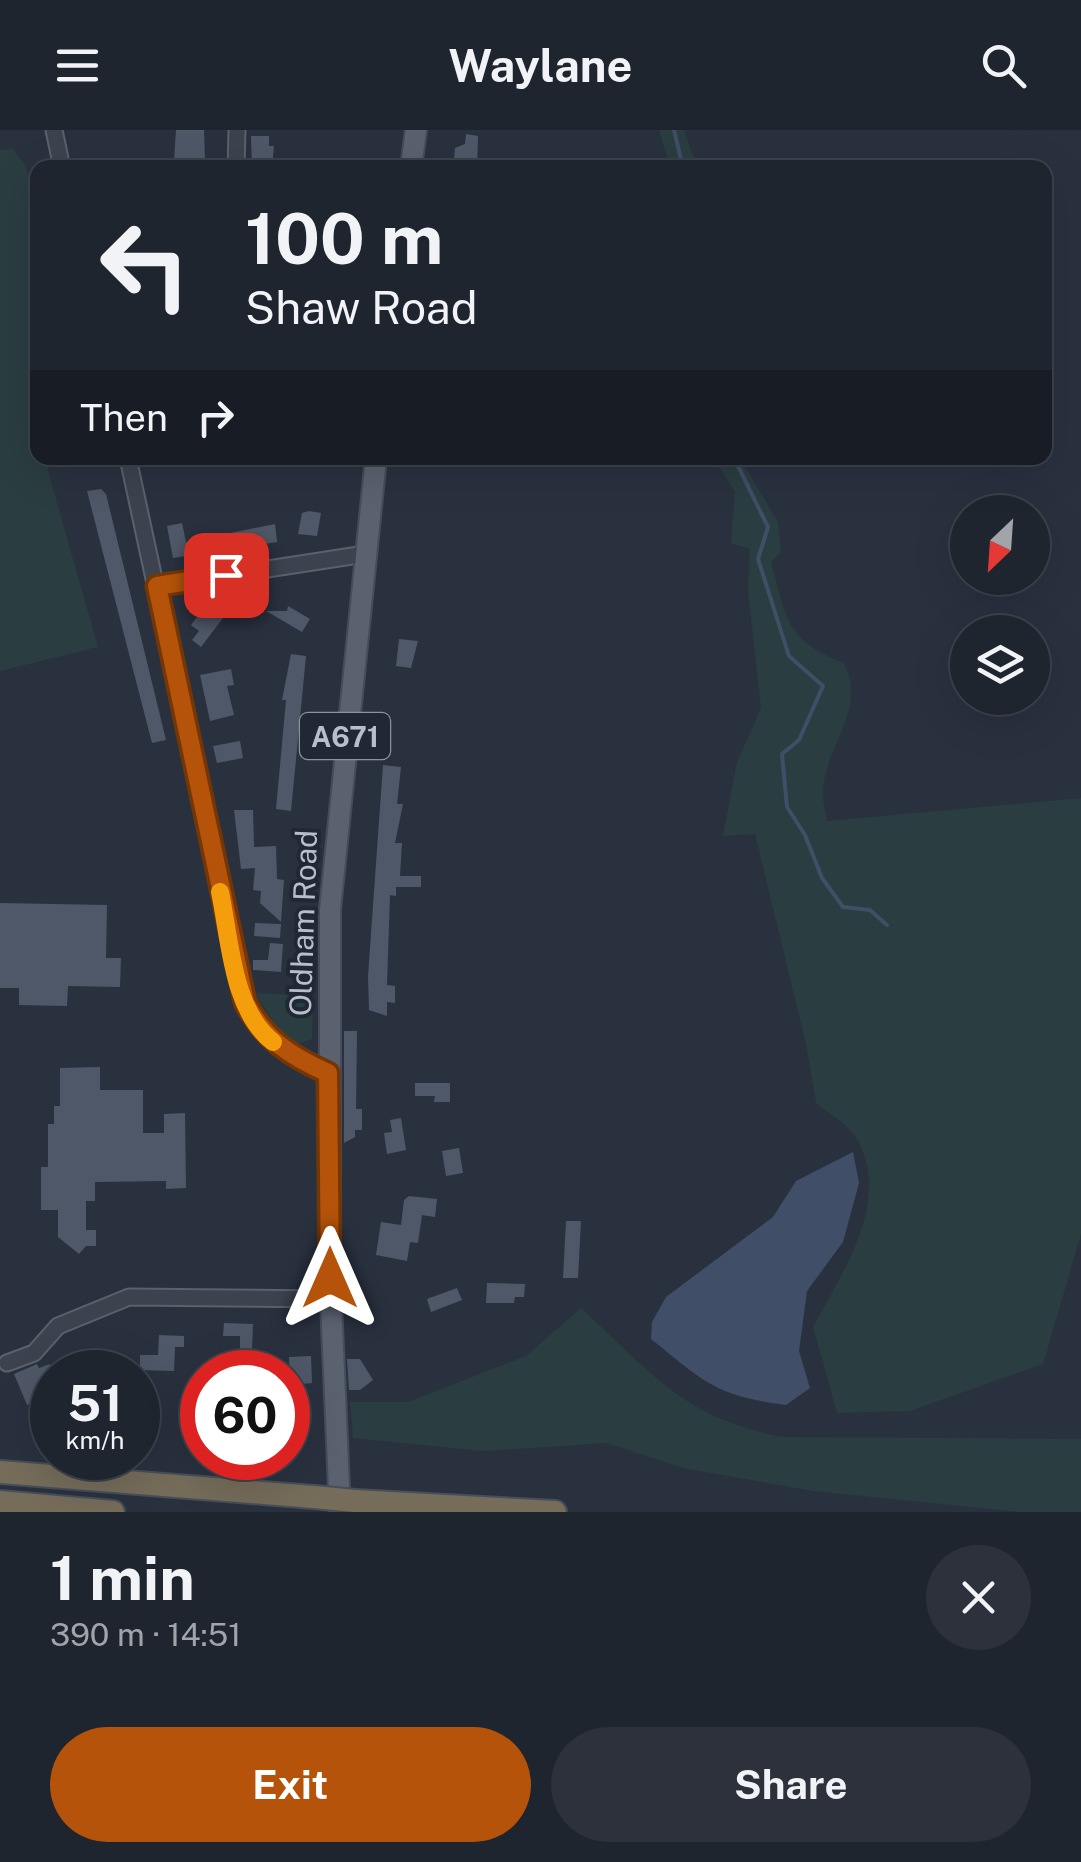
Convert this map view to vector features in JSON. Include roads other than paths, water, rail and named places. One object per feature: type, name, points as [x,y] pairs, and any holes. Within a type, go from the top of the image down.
[{"type":"highway","points":[[0,1472],[314,1497],[348,1506],[554,1512]]},
{"type":"highway","points":[[0,1502],[112,1512]]},
{"type":"main road","points":[[412,160],[416,130]]},
{"type":"main road","name":"Oldham Road","points":[[348,1506],[330,1299],[330,910],[375,465]]},
{"type":"street","points":[[54,130],[60,160]]},
{"type":"street","points":[[236,130],[236,160]]},
{"type":"street","points":[[130,465],[245,1002],[267,1038],[294,1058],[328,1073]]},
{"type":"street","points":[[157,586],[365,554]]},
{"type":"street","points":[[7,1363],[34,1354],[58,1326],[128,1297],[330,1299]]},
{"type":"water","points":[[853,1152],[859,1183],[843,1242],[807,1291],[799,1351],[810,1388],[786,1405],[726,1392],[651,1339],[652,1322],[666,1297],[773,1217],[796,1181]]},
{"type":"waterway","points":[[674,130],[681,160]]},
{"type":"waterway","points":[[737,465],[768,527],[758,559],[789,656],[823,686],[799,740],[782,754],[787,807],[805,835],[822,878],[843,907],[870,910],[887,925]]}]
